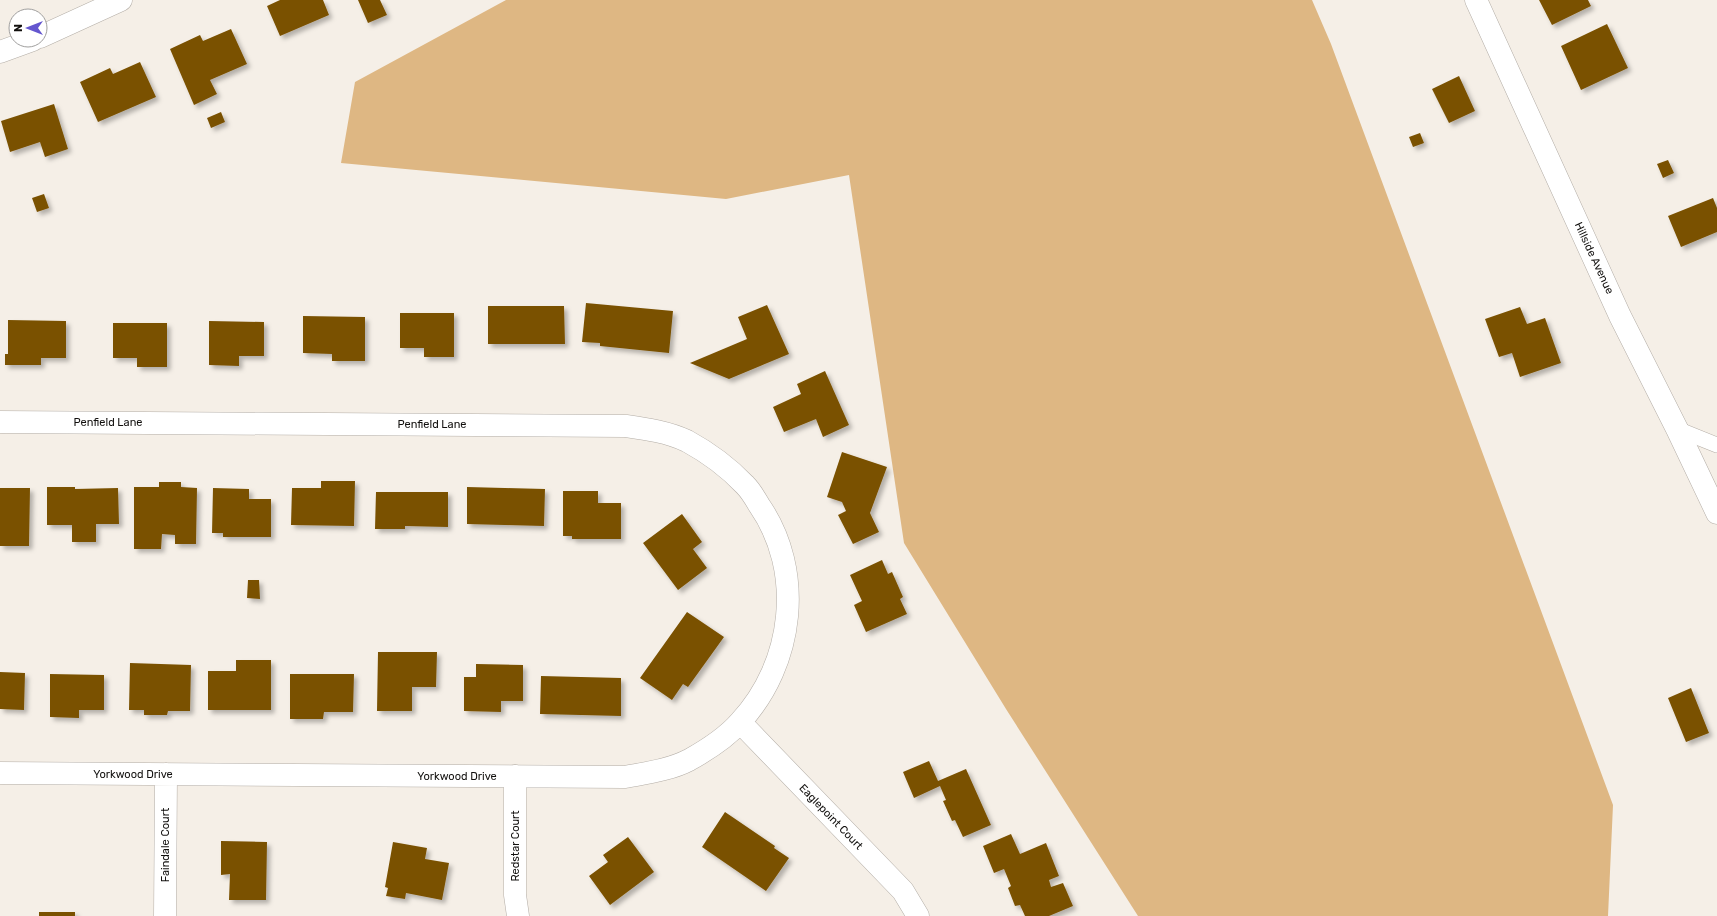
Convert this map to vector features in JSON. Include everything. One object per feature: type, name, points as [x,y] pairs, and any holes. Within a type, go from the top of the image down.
[{"type":"street","points":[[48,33],[121,0]]},
{"type":"street","name":"Hillside Avenue","points":[[1476,0],[1620,316],[1677,429],[1717,513]]},
{"type":"street","points":[[0,52],[11,48]]},
{"type":"street","name":"Penfield Lane","points":[[0,422],[626,426],[663,432],[686,441],[719,460],[746,486],[770,522],[778,540],[787,576]]},
{"type":"street","name":"Yorkwood Drive","points":[[0,773],[625,776],[651,773],[687,760],[720,740],[740,722],[762,694],[778,660],[785,637],[788,613],[787,576]]},
{"type":"street","name":"Eaglepoint Court","points":[[740,722],[903,891],[918,916]]},
{"type":"street","name":"Faindale Court","points":[[165,916],[166,774]]},
{"type":"street","name":"Redstar Court","points":[[515,776],[515,895],[518,916]]},
{"type":"lane","points":[[1677,429],[1717,445]]},
{"type":"shaded area","points":[[506,0],[1312,0],[1331,44],[1613,805],[1608,916],[1138,916],[1006,709],[904,543],[849,175],[726,199],[341,163],[355,82]]},
{"type":"building","points":[[280,0],[323,0],[329,15],[280,36],[267,6]]},
{"type":"building","points":[[358,0],[380,0],[387,15],[368,23]]},
{"type":"building","points":[[1539,0],[1588,0],[1591,6],[1552,25]]},
{"type":"building","points":[[1607,24],[1628,68],[1581,90],[1561,46]]},
{"type":"building","points":[[231,29],[247,64],[210,80],[217,94],[194,105],[170,49],[200,35],[203,41]]},
{"type":"building","points":[[140,62],[156,97],[98,122],[80,82],[110,68],[113,74]]},
{"type":"building","points":[[1459,76],[1475,111],[1449,123],[1432,89]]},
{"type":"building","points":[[54,104],[68,149],[45,157],[40,142],[10,152],[1,121]]},
{"type":"building","points":[[221,112],[225,122],[211,128],[207,118]]},
{"type":"building","points":[[1420,133],[1424,143],[1413,147],[1409,137]]},
{"type":"building","points":[[1668,160],[1674,173],[1663,178],[1657,164]]},
{"type":"building","points":[[44,194],[49,208],[37,212],[32,198]]},
{"type":"building","points":[[1713,198],[1717,208],[1717,232],[1681,247],[1668,216]]},
{"type":"building","points":[[586,303],[673,311],[669,353],[600,346],[600,343],[582,342]]},
{"type":"building","points":[[767,305],[789,354],[729,379],[690,363],[747,339],[738,317]]},
{"type":"building","points":[[488,306],[564,306],[565,344],[488,344]]},
{"type":"building","points":[[1520,307],[1527,324],[1545,318],[1561,363],[1520,377],[1512,353],[1499,357],[1485,319]]},
{"type":"building","points":[[400,313],[454,313],[454,357],[424,357],[424,348],[400,348]]},
{"type":"building","points":[[303,316],[365,317],[365,361],[332,361],[332,354],[303,353]]},
{"type":"building","points":[[8,320],[66,321],[66,358],[41,358],[41,365],[5,365],[5,354],[8,354]]},
{"type":"building","points":[[209,321],[264,322],[264,356],[239,356],[239,366],[209,365]]},
{"type":"building","points":[[113,323],[167,323],[167,367],[137,367],[137,358],[113,358]]},
{"type":"building","points":[[825,371],[849,425],[823,437],[816,419],[784,432],[773,407],[801,394],[797,384]]},
{"type":"building","points":[[842,452],[887,467],[870,513],[879,532],[853,544],[838,515],[846,511],[842,502],[827,497]]},
{"type":"building","points":[[321,481],[355,481],[354,526],[291,525],[292,488],[321,488]]},
{"type":"building","points":[[159,482],[181,482],[181,487],[197,488],[196,544],[175,544],[175,535],[162,534],[161,549],[134,549],[134,487],[159,487]]},
{"type":"building","points":[[47,487],[75,487],[75,489],[118,488],[119,524],[96,524],[96,542],[72,542],[72,525],[47,525]]},
{"type":"building","points":[[467,487],[545,489],[544,526],[467,524]]},
{"type":"building","points":[[0,488],[30,488],[29,546],[0,546]]},
{"type":"building","points":[[213,488],[249,489],[249,499],[271,499],[271,537],[223,537],[223,533],[212,533]]},
{"type":"building","points":[[563,491],[598,491],[598,503],[621,503],[621,539],[572,539],[572,536],[563,536]]},
{"type":"building","points":[[376,492],[448,492],[448,527],[405,526],[405,529],[375,529]]},
{"type":"building","points":[[682,514],[702,542],[693,549],[707,568],[678,590],[643,543]]},
{"type":"building","points":[[882,560],[888,574],[892,572],[903,597],[900,599],[907,614],[866,632],[854,605],[862,601],[850,575]]},
{"type":"building","points":[[248,580],[259,580],[260,599],[247,598]]},
{"type":"building","points":[[687,612],[724,637],[688,687],[683,684],[672,700],[640,678]]},
{"type":"building","points":[[378,652],[437,652],[436,687],[412,687],[412,711],[377,711]]},
{"type":"building","points":[[236,660],[271,660],[271,710],[208,710],[208,671],[236,671]]},
{"type":"building","points":[[130,663],[191,665],[190,711],[168,711],[167,715],[144,715],[144,710],[129,710]]},
{"type":"building","points":[[476,664],[523,665],[523,701],[501,701],[501,712],[464,711],[464,677],[476,677]]},
{"type":"building","points":[[0,672],[25,673],[24,710],[0,709]]},
{"type":"building","points":[[50,674],[104,675],[104,710],[79,710],[79,718],[50,717]]},
{"type":"building","points":[[290,674],[354,674],[353,712],[324,712],[323,719],[290,719]]},
{"type":"building","points":[[541,676],[621,678],[621,716],[540,714]]},
{"type":"building","points":[[1691,688],[1709,733],[1686,742],[1668,698]]},
{"type":"building","points":[[929,761],[938,781],[966,769],[991,825],[963,837],[955,820],[952,821],[943,801],[946,800],[940,786],[914,798],[903,772]]},
{"type":"building","points":[[725,812],[775,846],[774,848],[789,858],[766,891],[702,847]]},
{"type":"building","points":[[1011,834],[1020,854],[1046,843],[1059,876],[1049,880],[1051,887],[1063,883],[1073,906],[1049,916],[1025,916],[1020,905],[1015,906],[1008,888],[1011,886],[1004,869],[994,873],[983,846]]},
{"type":"building","points":[[628,837],[654,872],[610,905],[589,876],[608,862],[603,855]]},
{"type":"building","points":[[221,841],[267,842],[266,900],[229,900],[230,874],[221,875]]},
{"type":"building","points":[[393,842],[427,848],[425,859],[449,863],[442,900],[406,893],[405,899],[386,896],[388,888],[385,887]]},
{"type":"building","points":[[39,912],[75,912],[75,916],[39,916]]}]
